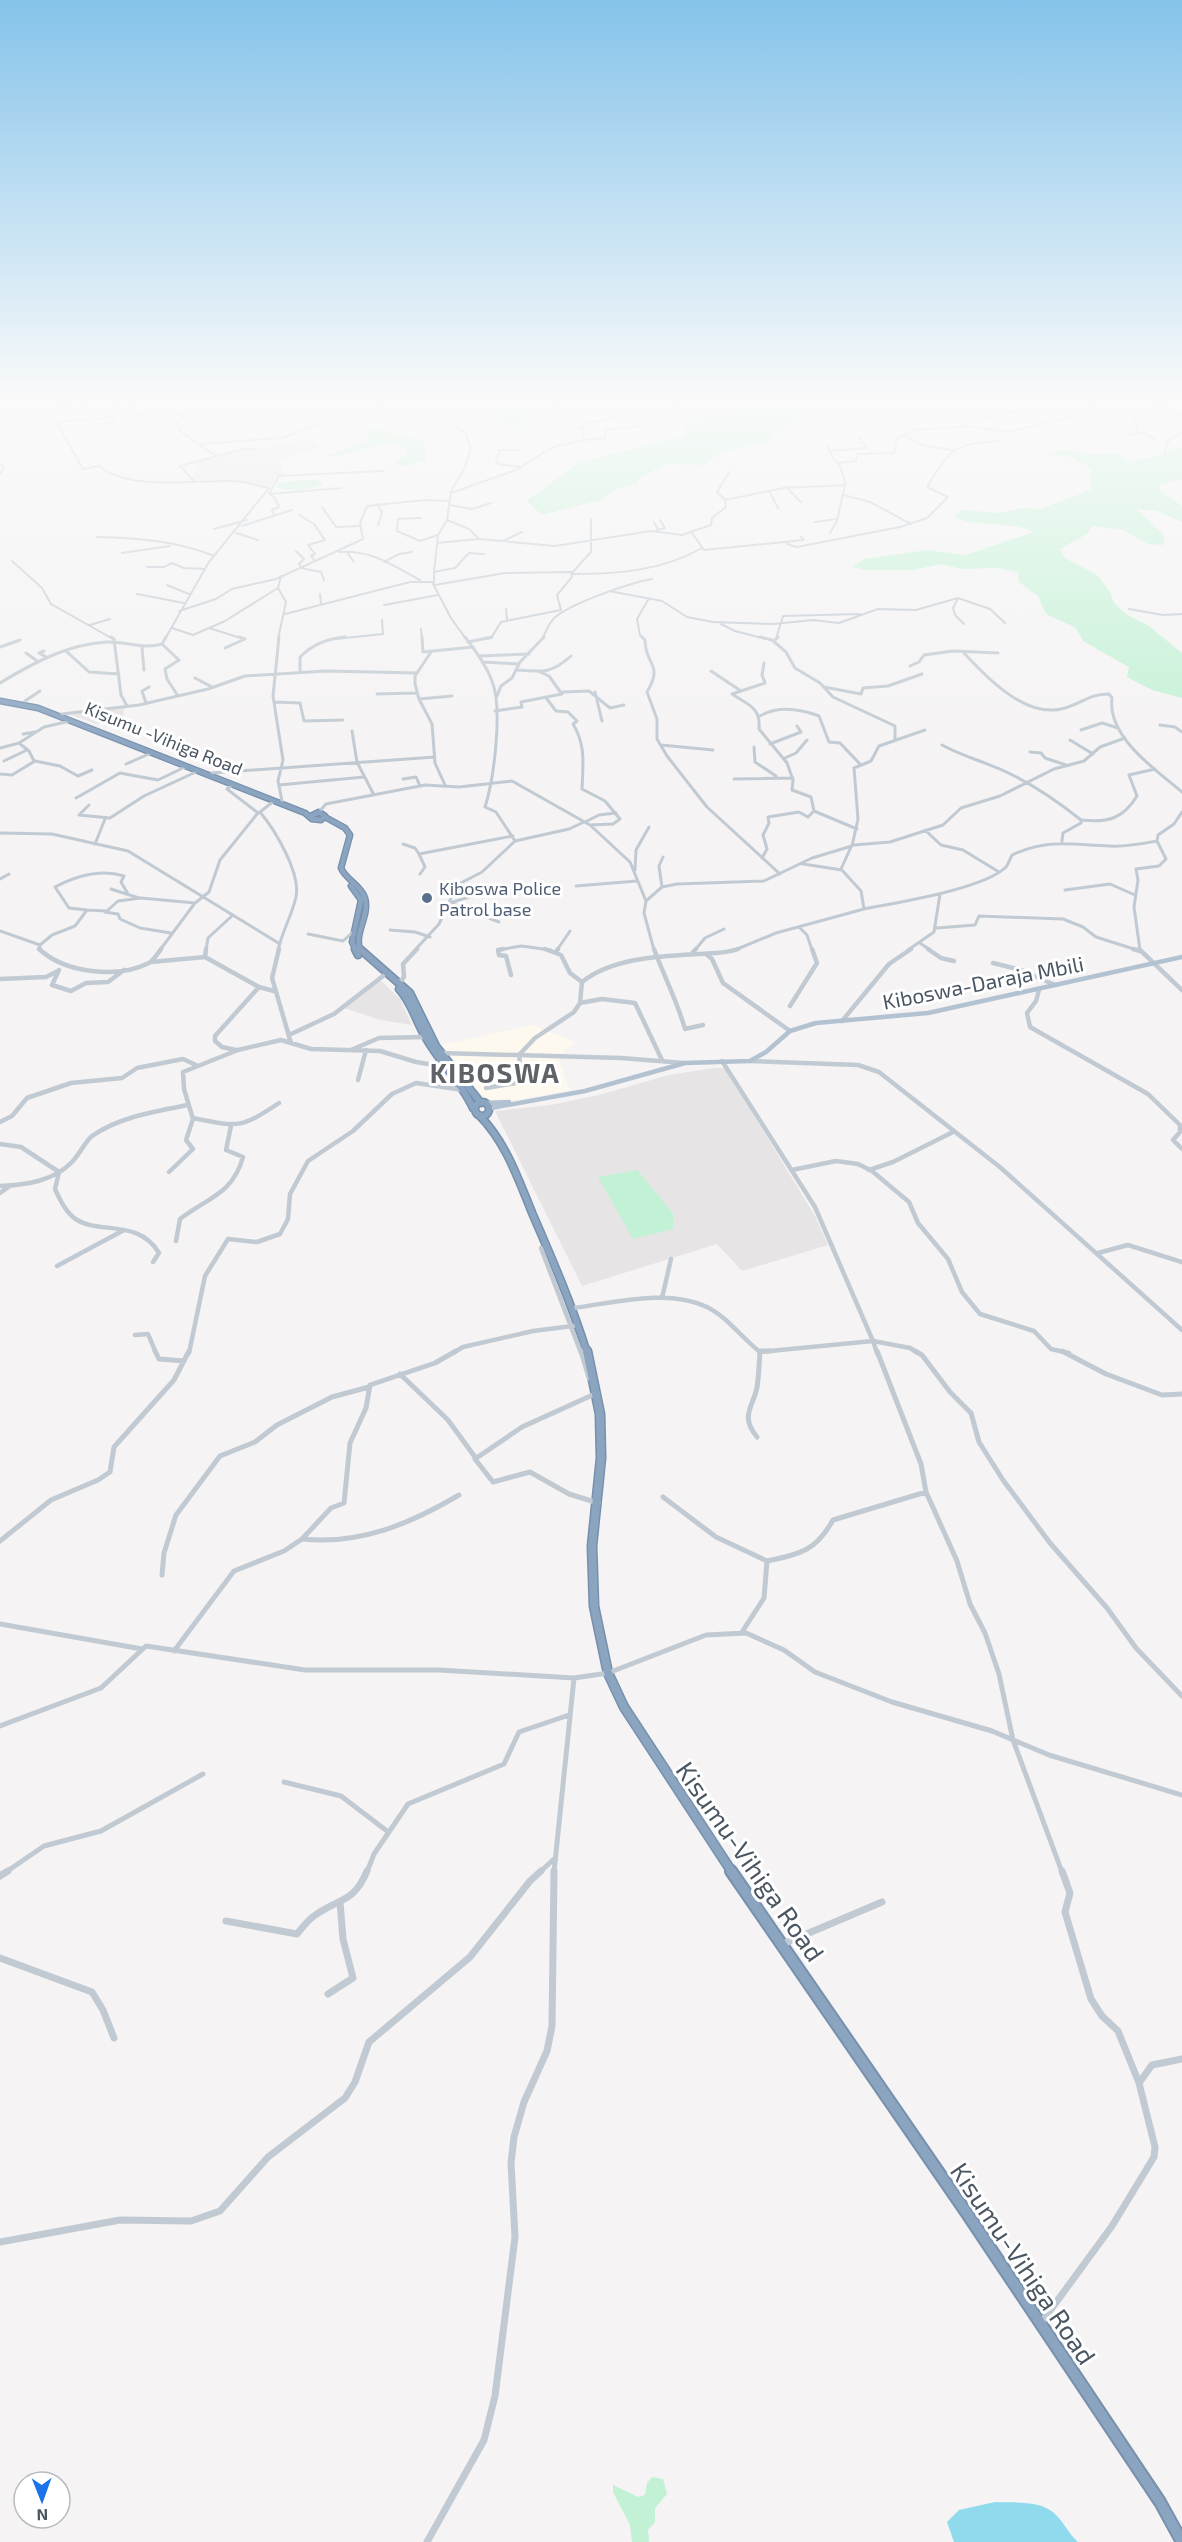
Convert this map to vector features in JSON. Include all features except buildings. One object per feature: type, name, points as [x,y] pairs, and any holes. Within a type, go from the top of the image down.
[{"type":"highway","name":"Kisumu -Vihiga Road","points":[[0,700],[25,701],[62,714],[315,814]]},
{"type":"highway","name":"Kisumu -Vihiga Road","points":[[0,700],[33,706],[232,785],[315,814]]},
{"type":"highway","points":[[492,1128],[473,1108],[425,1037],[408,999],[357,953],[352,942],[361,900],[355,890],[339,876],[336,868],[346,837],[336,825],[323,818],[315,814],[314,820],[323,818],[345,828],[350,835],[341,868],[346,878],[361,889],[366,900],[357,937],[358,947],[367,958],[413,997],[441,1053],[487,1106],[492,1128]]},
{"type":"highway","points":[[473,1108],[487,1106]]},
{"type":"highway","points":[[479,1115],[487,1106]]},
{"type":"highway","name":"Kisumu-Vihiga Road","points":[[492,1128],[513,1168],[573,1308],[590,1361],[596,1394],[601,1448],[598,1503],[592,1546],[593,1589],[601,1647],[608,1673],[639,1735],[966,2211],[1040,2326],[1160,2502],[1182,2542]]},
{"type":"main road","name":"Kiboswa-Daraja Mbili","points":[[750,1061],[766,1052],[790,1031],[816,1023],[928,1014],[1182,957]]},
{"type":"main road","points":[[487,1106],[585,1091],[685,1063],[750,1061]]},
{"type":"street","points":[[0,683],[46,657],[92,644],[116,642],[142,647],[162,644],[204,569],[251,516]]},
{"type":"street","points":[[242,526],[267,520],[269,516]]},
{"type":"street","points":[[300,516],[314,524],[325,540],[308,545],[315,554],[310,556],[314,560]]},
{"type":"street","points":[[328,516],[336,527],[359,526]]},
{"type":"street","points":[[359,526],[363,516]]},
{"type":"street","points":[[378,525],[381,516]]},
{"type":"street","points":[[448,516],[438,535],[437,543],[435,584],[438,596],[468,642],[480,656],[491,676],[496,699]]},
{"type":"street","points":[[656,531],[679,535],[692,533],[711,525],[712,518],[715,516]]},
{"type":"street","points":[[830,533],[838,516]]},
{"type":"street","points":[[898,516],[911,524]]},
{"type":"street","points":[[787,544],[800,547],[911,524],[929,516]]},
{"type":"street","points":[[421,518],[399,519],[397,531],[420,541],[438,535]]},
{"type":"street","points":[[562,611],[557,595],[569,584],[572,573],[591,552],[591,519]]},
{"type":"street","points":[[437,543],[479,539],[550,546],[656,531],[665,528],[660,519]]},
{"type":"street","points":[[815,522],[837,519]]},
{"type":"street","points":[[214,529],[247,520]]},
{"type":"street","points":[[447,520],[469,529],[479,539]]},
{"type":"street","points":[[654,522],[656,531]]},
{"type":"street","points":[[179,611],[216,599],[232,589],[281,576],[336,552],[365,537],[359,526]]},
{"type":"street","points":[[236,532],[258,540]]},
{"type":"street","points":[[500,542],[522,532]]},
{"type":"street","points":[[692,533],[702,548]]},
{"type":"street","points":[[97,537],[136,538],[173,546]]},
{"type":"street","points":[[336,552],[361,552],[422,581],[435,584],[505,573],[642,570],[694,554],[702,548],[787,544],[804,540],[801,537]]},
{"type":"street","points":[[122,553],[188,546],[214,556]]},
{"type":"street","points":[[296,551],[304,559],[299,564],[302,568],[314,573],[321,572],[324,580]]},
{"type":"street","points":[[347,552],[354,562]]},
{"type":"street","points":[[384,562],[399,554],[412,552]]},
{"type":"street","points":[[436,572],[455,568],[469,553],[484,554]]},
{"type":"street","points":[[12,561],[42,588],[51,604],[116,642]]},
{"type":"street","points":[[147,567],[164,567],[171,563],[184,568],[204,569]]},
{"type":"street","points":[[172,628],[191,635],[210,628],[278,588],[281,576]]},
{"type":"street","points":[[410,582],[416,578]]},
{"type":"street","points":[[468,642],[491,638],[499,624],[507,620],[562,611],[629,583],[652,579]]},
{"type":"street","points":[[285,614],[410,582],[422,581]]},
{"type":"street","points":[[167,585],[189,594]]},
{"type":"street","points":[[278,588],[285,598],[285,614],[274,673],[274,702],[282,754],[279,785],[282,801]]},
{"type":"street","points":[[609,591],[675,607],[687,617],[718,623],[782,623],[813,620],[839,623],[878,609],[916,610],[958,598],[990,609],[1005,623]]},
{"type":"street","points":[[137,594],[184,603]]},
{"type":"street","points":[[320,594],[321,604]]},
{"type":"street","points":[[384,605],[438,596]]},
{"type":"street","points":[[958,598],[953,608],[955,615],[964,624]]},
{"type":"street","points":[[648,600],[637,619],[640,635],[645,640],[645,653],[655,668],[654,680],[647,692],[657,719],[657,739],[707,807],[780,874]]},
{"type":"street","points":[[506,609],[507,620]]},
{"type":"street","points":[[1129,609],[1163,615],[1182,614]]},
{"type":"street","points":[[515,841],[496,812],[485,808],[493,781],[496,699],[501,686],[512,678],[519,664],[544,636],[544,631],[553,619],[562,611]]},
{"type":"street","points":[[774,641],[778,637],[785,615],[866,614]]},
{"type":"street","points":[[90,626],[110,619]]},
{"type":"street","points":[[300,672],[300,657],[314,644],[332,639],[383,634],[382,620]]},
{"type":"street","points":[[718,623],[735,631],[774,641],[786,652],[795,668],[824,687],[833,697],[895,726],[895,740]]},
{"type":"street","points":[[210,628],[245,639],[225,648]]},
{"type":"street","points":[[421,629],[423,651],[473,647]]},
{"type":"street","points":[[0,646],[20,640]]},
{"type":"street","points":[[116,642],[114,656],[121,695],[128,706]]},
{"type":"street","points":[[162,644],[179,660],[165,669],[167,679],[178,696]]},
{"type":"street","points":[[142,647],[144,670]]},
{"type":"street","points":[[44,651],[39,653],[46,657]]},
{"type":"street","points":[[66,651],[89,672],[119,674]]},
{"type":"street","points":[[910,666],[919,662],[924,655],[953,651],[998,653]]},
{"type":"street","points":[[431,652],[415,678],[419,699],[432,724],[437,769],[445,785]]},
{"type":"street","points":[[26,653],[37,661]]},
{"type":"street","points":[[964,653],[992,684],[1036,709],[1064,709],[1095,694],[1109,694],[1112,698],[1110,709],[1125,738],[1155,769],[1182,792]]},
{"type":"street","points":[[480,656],[529,654]]},
{"type":"street","points":[[516,670],[540,672],[557,668],[571,656]]},
{"type":"street","points":[[483,662],[519,664]]},
{"type":"street","points":[[764,663],[762,675],[765,683],[732,694],[756,710],[760,716],[759,729],[785,758],[793,778],[792,790],[811,797],[814,811]]},
{"type":"street","points":[[711,671],[741,691]]},
{"type":"street","points":[[62,714],[146,703],[212,687],[245,676],[300,672],[417,673]]},
{"type":"street","points":[[540,672],[549,676],[563,692]]},
{"type":"street","points":[[824,687],[861,694],[863,688],[888,686],[922,674]]},
{"type":"street","points":[[195,678],[212,687]]},
{"type":"street","points":[[146,703],[142,691],[149,687]]},
{"type":"street","points":[[495,711],[512,710],[522,707],[521,702],[547,699],[563,692],[583,689],[595,692],[610,708],[624,705]]},
{"type":"street","points":[[25,701],[40,691]]},
{"type":"street","points":[[595,692],[602,721]]},
{"type":"street","points":[[377,694],[417,693]]},
{"type":"street","points":[[419,699],[452,696]]},
{"type":"street","points":[[547,699],[556,711],[568,712],[578,721],[573,723],[580,735],[584,754],[582,789],[605,801],[620,819],[618,823],[590,825]]},
{"type":"street","points":[[274,702],[300,703],[304,721],[343,720]]},
{"type":"street","points":[[760,716],[769,711],[786,709],[819,716],[829,742],[840,742],[860,764]]},
{"type":"street","points":[[23,734],[70,721]]},
{"type":"street","points":[[1081,730],[1102,723],[1118,728]]},
{"type":"street","points":[[1160,725],[1175,727],[1182,732]]},
{"type":"street","points":[[771,744],[800,733],[797,726]]},
{"type":"street","points":[[842,870],[857,829],[858,793],[852,771],[860,764],[871,761],[879,746],[925,730]]},
{"type":"street","points":[[0,748],[19,743],[37,731]]},
{"type":"street","points":[[352,731],[357,762],[374,795]]},
{"type":"street","points":[[646,901],[662,887],[680,883],[759,882],[843,849],[890,842],[947,823],[961,808],[993,799],[1066,765],[1084,761],[1106,743],[1125,738]]},
{"type":"street","points":[[785,758],[796,753],[807,740]]},
{"type":"street","points":[[1070,740],[1093,754]]},
{"type":"street","points":[[19,743],[34,761]]},
{"type":"street","points":[[661,745],[713,750]]},
{"type":"street","points":[[942,745],[960,755],[1002,769],[1027,782],[1045,792],[1082,820],[1101,823],[1119,817],[1137,796],[1129,774],[1155,769]]},
{"type":"street","points":[[754,747],[753,756],[758,766],[778,777]]},
{"type":"street","points":[[4,761],[27,750]]},
{"type":"street","points":[[1030,752],[1041,753],[1045,758],[1066,765]]},
{"type":"street","points":[[126,764],[151,753]]},
{"type":"street","points":[[212,773],[435,757]]},
{"type":"street","points":[[0,774],[12,775],[34,761],[59,765],[79,776],[92,770]]},
{"type":"street","points":[[76,798],[120,773],[159,780],[185,766]]},
{"type":"street","points":[[95,844],[105,819],[144,796],[198,771]]},
{"type":"street","points":[[279,785],[364,777]]},
{"type":"street","points":[[403,779],[416,777],[420,786]]},
{"type":"street","points":[[734,780],[793,778]]},
{"type":"street","points":[[315,814],[326,804],[420,786],[459,787],[493,781],[516,782],[590,825],[630,862],[635,870]]},
{"type":"street","points":[[232,785],[226,789],[252,806],[279,837],[297,885],[296,897],[280,944],[272,978],[291,1043]]},
{"type":"street","points":[[151,962],[171,933],[182,924],[195,903],[210,890],[220,860],[234,839],[274,801]]},
{"type":"street","points":[[89,805],[79,815],[105,819]]},
{"type":"street","points":[[762,858],[767,849],[763,835],[769,823],[768,817],[799,813],[808,817],[814,811]]},
{"type":"street","points":[[814,811],[857,829]]},
{"type":"street","points":[[1140,951],[1142,939],[1135,914],[1135,895],[1140,882],[1136,869],[1159,866],[1166,859],[1157,841],[1158,835],[1174,824],[1182,812]]},
{"type":"street","points":[[399,983],[403,979],[403,964],[430,937],[450,903],[457,885],[482,872],[515,841],[569,829],[600,815],[616,813]]},
{"type":"street","points":[[1062,841],[1066,831],[1082,820]]},
{"type":"street","points":[[649,826],[642,843],[636,850],[635,870],[646,901],[644,913],[657,958],[670,992],[676,999],[685,1029],[703,1025]]},
{"type":"street","points":[[925,830],[941,845],[963,850],[999,872]]},
{"type":"street","points":[[0,833],[46,834],[136,854],[201,897],[280,944]]},
{"type":"street","points":[[419,854],[513,836]]},
{"type":"street","points":[[582,982],[600,971],[693,952],[706,954],[733,951],[753,941],[864,909],[940,894],[999,872],[1006,867],[1012,855],[1029,847],[1062,841],[1108,847],[1157,841]]},
{"type":"street","points":[[403,844],[415,848],[419,854],[426,867],[420,874]]},
{"type":"street","points":[[662,887],[659,866],[663,857]]},
{"type":"street","points":[[801,864],[842,870],[859,887],[864,898],[864,909]]},
{"type":"street","points":[[0,879],[9,874]]},
{"type":"street","points":[[128,894],[121,882],[124,876],[117,874],[85,876],[55,887],[69,908],[97,909],[118,914],[120,919],[138,927],[171,933]]},
{"type":"street","points":[[576,886],[637,881]]},
{"type":"street","points":[[1065,890],[1095,888],[1110,884],[1135,895]]},
{"type":"street","points":[[111,889],[139,898]]},
{"type":"street","points":[[450,903],[475,894],[496,893]]},
{"type":"street","points":[[937,928],[940,894]]},
{"type":"street","points":[[104,912],[118,901],[139,898],[160,898],[195,903]]},
{"type":"street","points":[[450,903],[463,912],[475,912],[499,922]]},
{"type":"street","points":[[40,945],[52,935],[75,927],[87,910]]},
{"type":"street","points":[[206,957],[207,939],[232,915]]},
{"type":"street","points":[[842,1021],[885,968],[937,928],[975,925],[976,918],[979,916],[1057,918],[1078,925],[1096,937],[1140,951],[1182,990]]},
{"type":"street","points":[[790,1006],[817,963],[807,935],[799,927]]},
{"type":"street","points":[[693,952],[705,938],[724,929]]},
{"type":"street","points":[[390,930],[415,932],[430,937]]},
{"type":"street","points":[[0,931],[40,945]]},
{"type":"street","points":[[556,952],[570,931]]},
{"type":"street","points":[[308,934],[344,941],[353,932]]},
{"type":"street","points":[[920,943],[941,958],[954,961]]},
{"type":"street","points":[[40,945],[42,953],[63,964],[85,970],[125,969],[151,962],[206,957],[259,987],[274,990]]},
{"type":"street","points":[[511,975],[506,956],[499,955],[500,949],[530,948],[556,952],[564,959],[570,973],[582,982]]},
{"type":"street","points":[[706,954],[712,959],[723,983],[790,1031]]},
{"type":"street","points":[[993,963],[1022,970],[1057,986]]},
{"type":"street","points":[[63,964],[52,985],[71,991],[86,983],[108,982],[125,969]]},
{"type":"street","points":[[0,979],[46,977],[59,970]]},
{"type":"street","points":[[289,1035],[334,1014],[383,976]]},
{"type":"street","points":[[486,1088],[522,1082],[519,1055],[535,1038],[574,1012],[580,1003],[582,982]]},
{"type":"street","points":[[238,1050],[222,1047],[215,1041],[215,1036],[259,987]]},
{"type":"street","points":[[1039,990],[1036,1001],[1027,1013],[1030,1027],[1049,1040],[1144,1090],[1180,1125],[1180,1132],[1173,1140],[1182,1149]]},
{"type":"street","points":[[580,1003],[609,999],[634,1003],[662,1060]]},
{"type":"street","points":[[351,1050],[379,1038],[425,1037]]},
{"type":"street","points":[[169,1172],[192,1150],[186,1140],[193,1118],[188,1105],[183,1072],[196,1065],[238,1050],[279,1040],[311,1049],[386,1052],[416,1062],[446,1067]]},
{"type":"street","points":[[358,1080],[366,1050]]},
{"type":"street","points":[[441,1053],[662,1060],[685,1063]]},
{"type":"street","points":[[0,1122],[12,1116],[27,1098],[71,1083],[122,1078],[137,1068],[170,1060],[185,1059],[196,1065]]},
{"type":"street","points":[[722,1061],[820,1218],[873,1341],[921,1464],[927,1492],[957,1561],[970,1604],[997,1666],[1013,1740],[1070,1893],[1065,1912],[1091,1999],[1102,2016],[1118,2031],[1139,2083],[1155,2147],[1154,2157],[1112,2226],[1040,2326]]},
{"type":"street","points":[[750,1061],[868,1067],[910,1094],[953,1132],[1001,1168],[1182,1330]]},
{"type":"street","points":[[0,1541],[39,1507],[55,1497],[106,1476],[111,1467],[114,1447],[170,1384],[184,1361],[192,1344],[195,1314],[204,1276],[228,1239],[257,1242],[280,1234],[288,1219],[290,1194],[308,1161],[353,1131],[392,1095],[416,1083],[463,1090]]},
{"type":"street","points":[[193,1118],[231,1126],[248,1123],[279,1103]]},
{"type":"street","points":[[0,1186],[36,1182],[59,1172],[73,1161],[85,1142],[98,1132],[129,1119],[188,1105]]},
{"type":"street","points":[[176,1241],[180,1219],[230,1188],[240,1170],[243,1157],[226,1150],[231,1126]]},
{"type":"street","points":[[869,1170],[893,1162],[953,1132]]},
{"type":"street","points":[[0,1144],[21,1148],[59,1172]]},
{"type":"street","points":[[792,1170],[836,1161],[858,1164],[869,1170],[899,1191],[909,1202],[918,1223],[948,1259],[962,1292],[980,1314],[1034,1330],[1050,1349],[1068,1352],[1106,1374],[1162,1395],[1182,1395]]},
{"type":"street","points":[[59,1172],[55,1189],[71,1215],[92,1225],[116,1227],[157,1247],[159,1255],[153,1262]]},
{"type":"street","points":[[0,1192],[10,1186]]},
{"type":"street","points":[[57,1266],[124,1230]]},
{"type":"street","points":[[1098,1253],[1128,1245],[1182,1262]]},
{"type":"street","points":[[475,1457],[522,1427],[596,1394],[573,1326],[541,1248]]},
{"type":"street","points":[[662,1299],[671,1259]]},
{"type":"street","points":[[573,1308],[662,1299],[707,1306],[759,1352],[873,1341],[910,1348],[922,1355],[950,1392],[971,1413],[979,1442],[1003,1480],[1050,1543],[1107,1608],[1136,1648],[1182,1696]]},
{"type":"street","points":[[162,1575],[164,1553],[176,1515],[220,1456],[255,1442],[277,1425],[332,1397],[369,1387],[375,1381],[435,1363],[463,1347],[533,1331],[573,1326]]},
{"type":"street","points":[[135,1335],[148,1334],[156,1346],[159,1359],[184,1361]]},
{"type":"street","points":[[757,1437],[751,1430],[748,1407],[757,1390],[759,1352]]},
{"type":"street","points":[[400,1374],[448,1420],[475,1457],[478,1465],[493,1482],[530,1472],[569,1494],[598,1503]]},
{"type":"street","points":[[174,1651],[208,1609],[234,1571],[281,1552],[302,1539],[329,1510],[341,1506],[346,1499],[349,1445],[366,1408],[369,1387]]},
{"type":"street","points":[[663,1497],[717,1537],[767,1561],[796,1555],[826,1538],[833,1520],[927,1492]]},
{"type":"street","points":[[302,1539],[338,1542],[369,1535],[406,1522],[459,1495]]},
{"type":"street","points":[[742,1632],[765,1598],[767,1561]]},
{"type":"street","points":[[0,1624],[142,1648],[152,1646],[323,1671],[439,1670],[574,1678],[608,1673],[706,1635],[742,1632],[784,1650],[815,1672],[870,1694],[992,1731],[1128,1781],[1182,1795]]},
{"type":"street","points":[[0,1725],[101,1688],[115,1678],[142,1648]]},
{"type":"street","points":[[427,2542],[484,2440],[495,2396],[515,2237],[511,2163],[514,2137],[524,2102],[547,2051],[552,2026],[555,1859],[574,1678]]},
{"type":"street","points":[[226,1921],[297,1934],[312,1917],[360,1888],[374,1854],[387,1831],[408,1804],[504,1764],[511,1756],[516,1735],[519,1732],[569,1715]]},
{"type":"street","points":[[0,1876],[34,1851],[61,1841],[84,1839],[101,1832],[203,1774]]},
{"type":"street","points":[[284,1782],[341,1796],[387,1831]]},
{"type":"street","points":[[0,2242],[120,2220],[191,2221],[220,2211],[268,2157],[345,2098],[355,2082],[369,2042],[470,1957],[530,1881],[555,1859]]},
{"type":"street","points":[[328,1994],[352,1978],[343,1939],[340,1902]]},
{"type":"street","points":[[783,1944],[882,1902]]},
{"type":"street","points":[[0,1958],[92,1992],[103,2010],[114,2038]]},
{"type":"street","points":[[1139,2083],[1152,2065],[1182,2059]]},
{"type":"shaded area","points":[[124,708],[123,720],[96,724],[69,714]]},
{"type":"shaded area","points":[[379,979],[400,999],[412,1025],[381,1020],[344,1008]]},
{"type":"shaded area","name":"KIBOSWA","points":[[532,1025],[575,1042],[558,1057],[570,1090],[517,1100],[487,1099],[465,1079],[441,1045]]},
{"type":"shaded area","points":[[725,1068],[815,1216],[828,1245],[742,1271],[717,1244],[582,1286],[495,1111],[551,1105],[599,1095],[669,1075]]},
{"type":"green space","points":[[954,516],[1143,516],[1164,535],[1164,545],[1148,544],[1123,530],[1092,526],[1087,534],[1060,549],[1065,558],[1097,575],[1110,592],[1114,603],[1127,615],[1149,626],[1182,653],[1182,698],[1152,690],[1127,677],[1129,667],[1083,641],[1076,628],[1046,614],[1038,596],[1019,582],[1018,572],[998,568],[961,569],[941,564],[913,570],[868,570],[851,567],[865,559],[927,550],[965,555],[1034,532],[1014,526],[970,522]]},
{"type":"green space","points":[[1168,516],[1182,516],[1182,522]]},
{"type":"green space","points":[[637,1170],[673,1213],[673,1229],[633,1239],[598,1177]]},
{"type":"green space","points":[[652,2477],[663,2479],[667,2494],[655,2508],[655,2522],[648,2530],[649,2542],[632,2542],[630,2525],[613,2492],[613,2485],[638,2497],[645,2495],[647,2483]]},
{"type":"water","points":[[995,2502],[1026,2503],[1048,2509],[1057,2516],[1078,2542],[954,2542],[947,2522],[959,2510]]},
{"type":"place","name":"Kiboswa Police Patrol base","points":[[427,898]]},
{"type":"district","name":"KIBOSWA","points":[[495,1072]]}]
